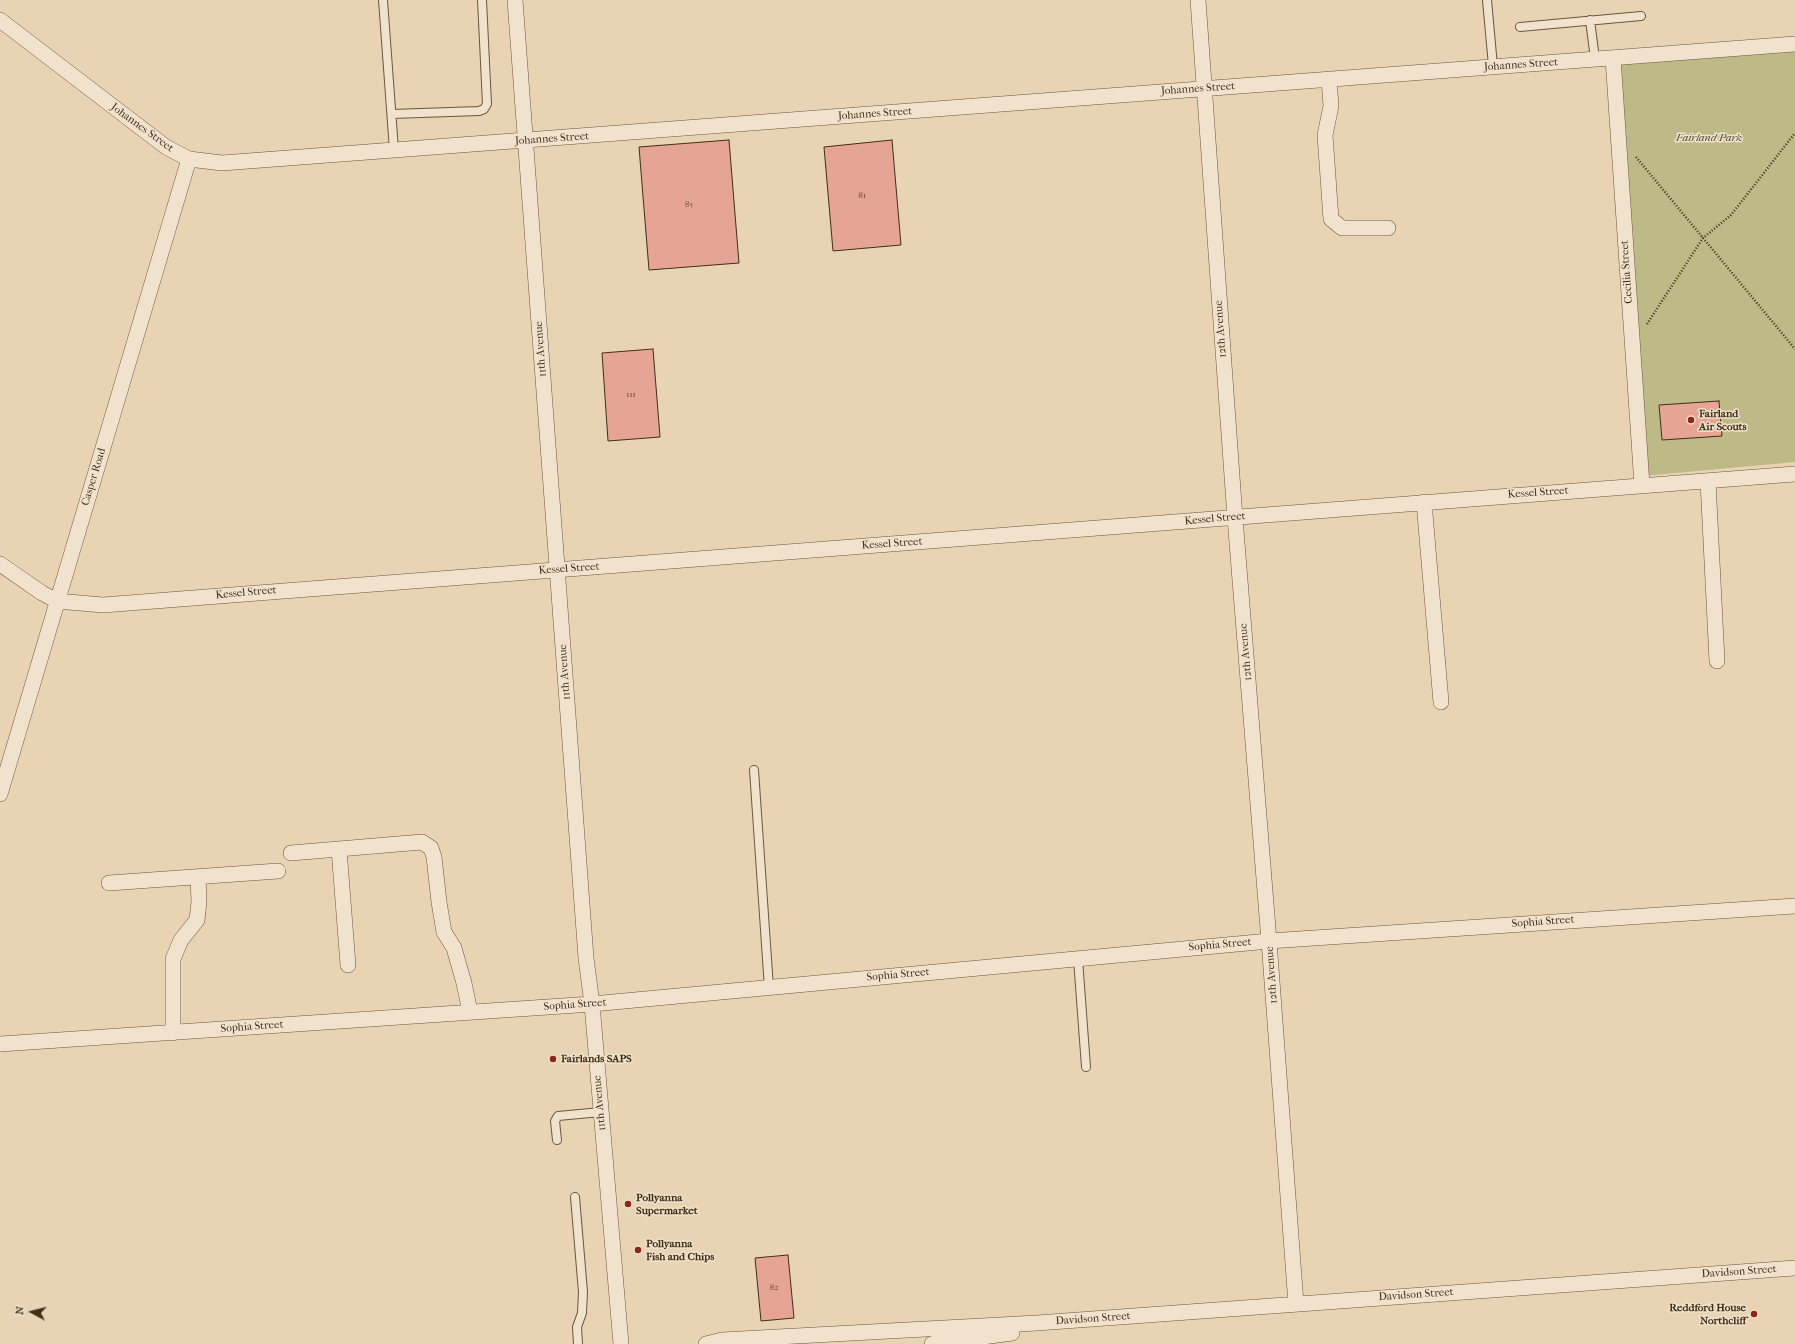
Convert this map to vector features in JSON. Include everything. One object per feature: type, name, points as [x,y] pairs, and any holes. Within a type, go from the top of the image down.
[{"type":"street","name":"11th Avenue","points":[[515,0],[586,958],[592,1004],[622,1344]]},
{"type":"street","name":"12th Avenue","points":[[1198,0],[1235,518],[1296,1304]]},
{"type":"street","name":"Johannes Street","points":[[0,20],[166,147],[189,159],[222,163],[1795,44]]},
{"type":"street","name":"Cecilia Street","points":[[1613,58],[1642,486]]},
{"type":"street","points":[[1329,79],[1331,106],[1325,135],[1331,219],[1342,228],[1388,228]]},
{"type":"street","name":"Casper Road","points":[[0,794],[189,159]]},
{"type":"street","name":"Kessel Street","points":[[0,564],[42,593],[57,601],[103,605],[1795,474]]},
{"type":"street","points":[[1708,481],[1717,661]]},
{"type":"street","points":[[1424,502],[1441,702]]},
{"type":"street","points":[[291,853],[422,842],[431,848],[434,857],[444,932],[454,948],[464,983],[470,1012]]},
{"type":"street","points":[[339,849],[348,965]]},
{"type":"street","points":[[109,883],[278,871]]},
{"type":"street","points":[[172,1033],[173,959],[181,940],[197,920],[200,902],[198,877]]},
{"type":"street","name":"Sophia Street","points":[[0,1044],[592,1004],[1269,941],[1795,906]]},
{"type":"street","name":"Davidson Street","points":[[706,1344],[722,1340],[886,1338],[1037,1324],[1296,1304],[1795,1268]]},
{"type":"street","name":"Davidson Street","points":[[932,1344],[1005,1335],[1018,1332],[1037,1324]]},
{"type":"lane","points":[[383,0],[394,150]]},
{"type":"lane","points":[[392,114],[480,112],[484,109],[487,104],[482,0]]},
{"type":"lane","points":[[1487,0],[1493,66]]},
{"type":"lane","points":[[1520,27],[1642,16]]},
{"type":"lane","points":[[1590,20],[1595,60]]},
{"type":"lane","points":[[754,770],[768,988]]},
{"type":"lane","points":[[1078,958],[1086,1066]]},
{"type":"lane","points":[[557,1140],[555,1121],[558,1116],[601,1112]]},
{"type":"lane","points":[[575,1197],[583,1292],[582,1313],[576,1327],[578,1344]]},
{"type":"path","points":[[1644,330],[1703,238],[1731,215],[1795,133]]},
{"type":"path","points":[[1618,135],[1795,349]]},
{"type":"green space","name":"Fairland Park","points":[[1795,43],[1795,462],[1643,476],[1618,56]]},
{"type":"building","points":[[729,140],[739,263],[649,270],[639,147]]},
{"type":"building","points":[[892,140],[901,245],[833,251],[824,147]]},
{"type":"building","points":[[653,349],[660,437],[608,441],[602,353]]},
{"type":"building","name":"Fairland Air Scouts","points":[[1719,401],[1722,436],[1662,440],[1659,405]]},
{"type":"building","points":[[788,1255],[794,1318],[761,1321],[755,1258]]},
{"type":"place","name":"Fairland Air Scouts","points":[[1691,420]]},
{"type":"place","name":"Fairlands SAPS","points":[[553,1059]]},
{"type":"place","name":"Pollyanna Supermarket","points":[[628,1204]]},
{"type":"place","name":"Pollyanna Fish and Chips","points":[[638,1250]]},
{"type":"place","name":"Reddford House Northcliff","points":[[1754,1314]]}]
